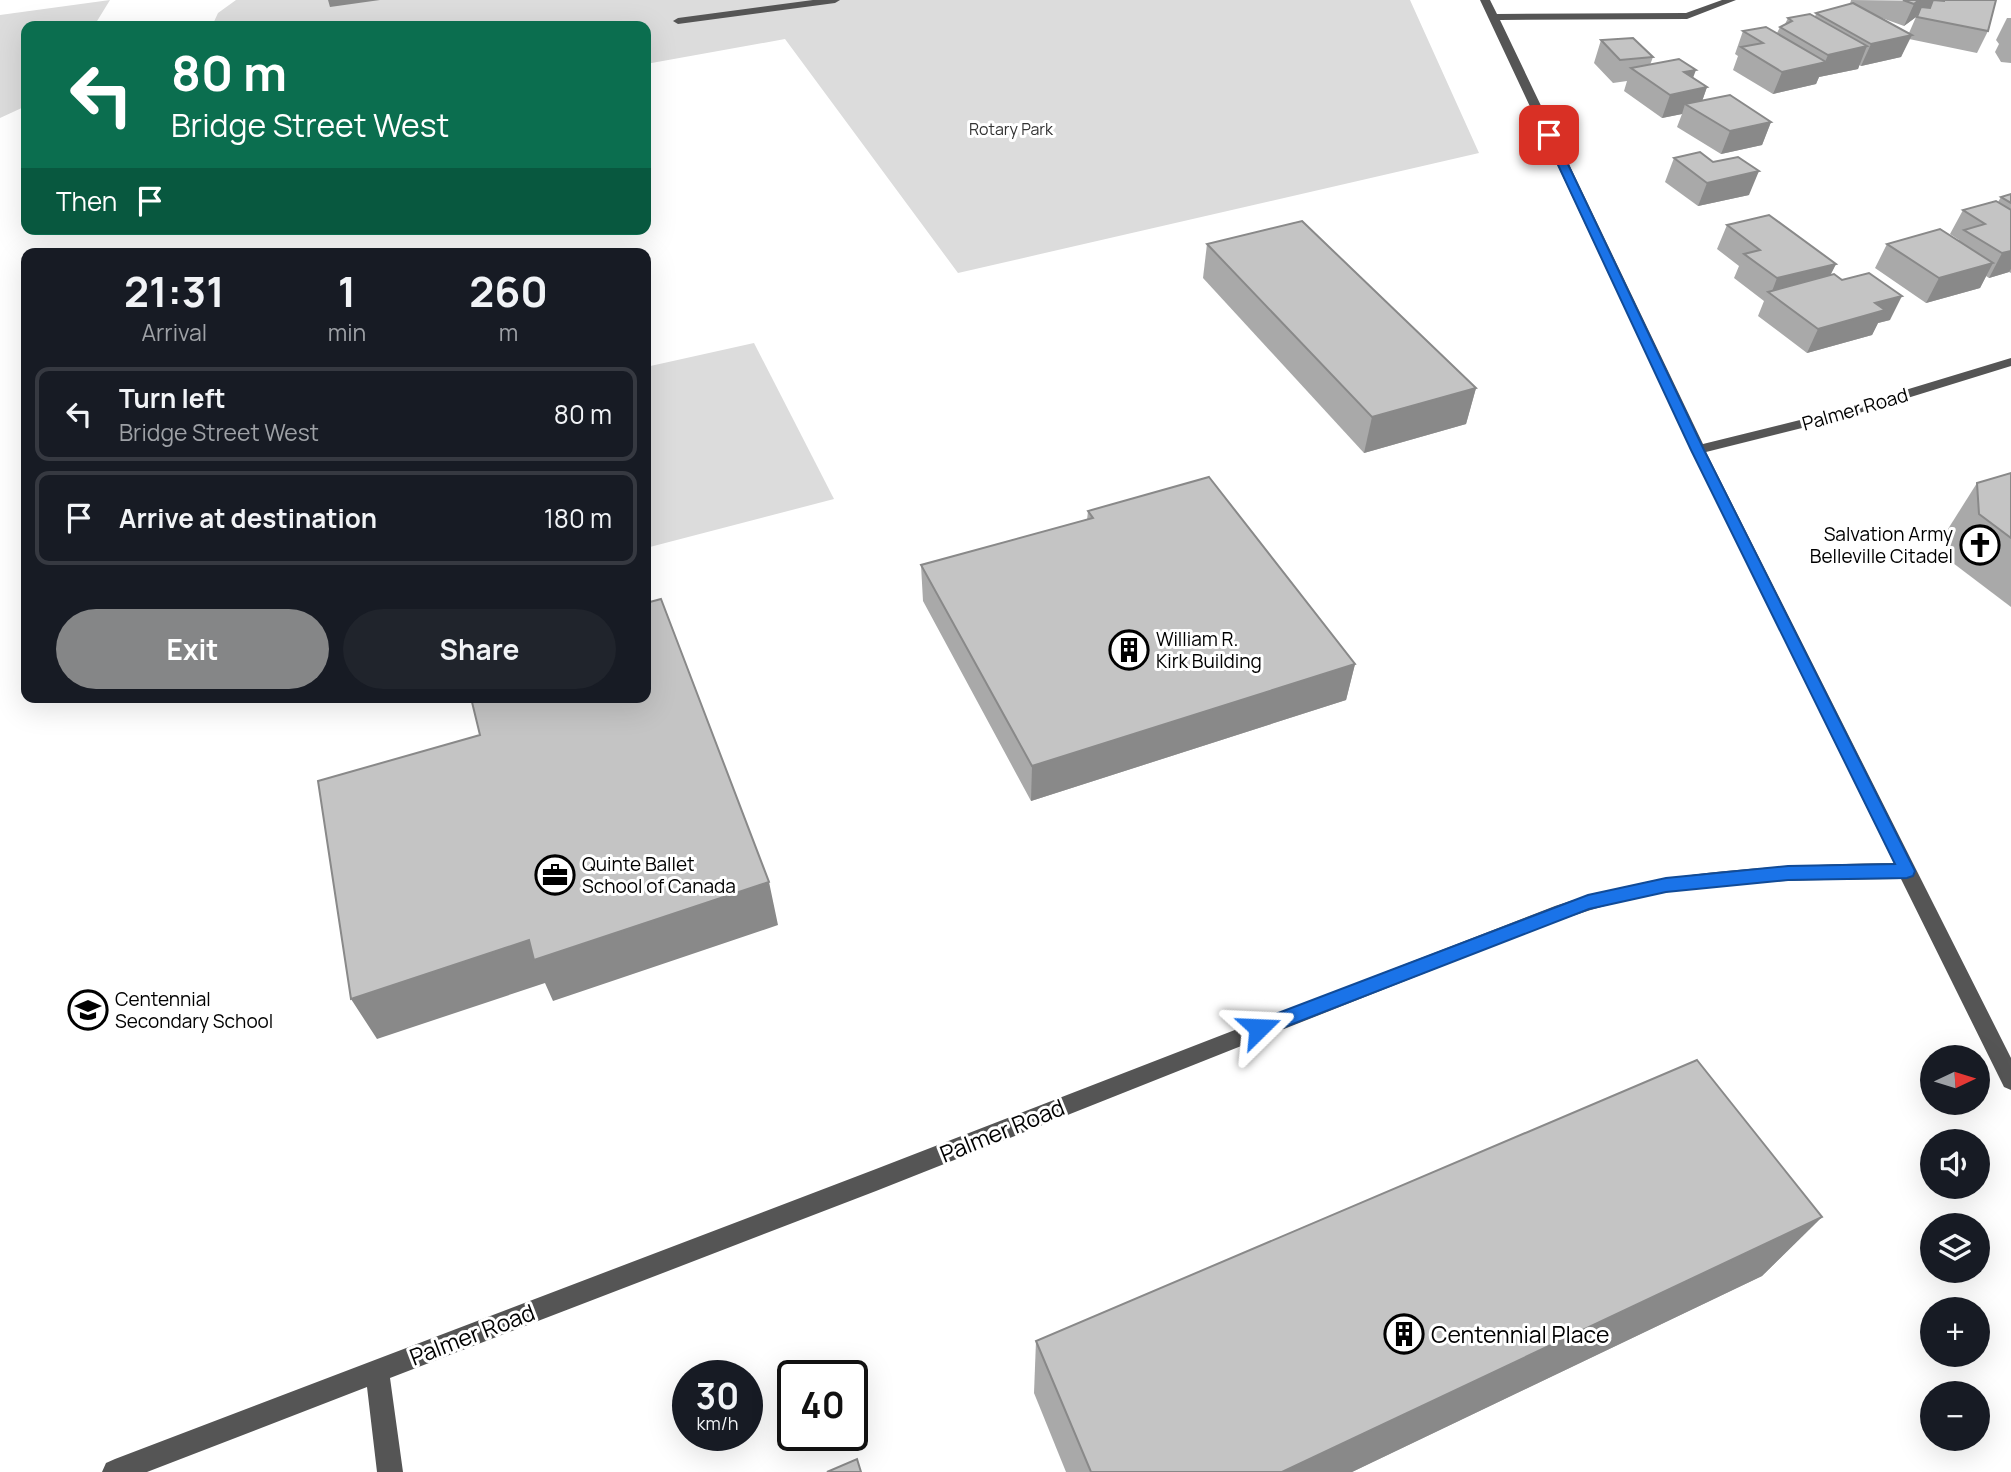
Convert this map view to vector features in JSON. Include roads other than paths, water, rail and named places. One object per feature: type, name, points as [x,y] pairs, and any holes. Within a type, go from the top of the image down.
[{"type":"street","points":[[678,21],[835,0]]},
{"type":"street","points":[[1485,0],[1698,450],[2011,1080]]},
{"type":"street","points":[[1494,17],[1687,16],[1731,0]]},
{"type":"street","name":"Palmer Road","points":[[1698,450],[1841,414],[2011,362]]},
{"type":"street","name":"Palmer Road","points":[[115,1472],[876,1180],[1519,926],[1588,902],[1666,885],[1788,873],[1907,871]]},
{"type":"street","points":[[377,1370],[390,1472]]},
{"type":"place","name":"Salvation Army Belleville Citadel","points":[[1980,545]]},
{"type":"place","name":"William R. Kirk Building","points":[[1129,650]]},
{"type":"place","name":"Quinte Ballet School of Canada","points":[[555,875]]},
{"type":"place","name":"Centennial Secondary School","points":[[88,1010]]},
{"type":"place","name":"Centennial Place","points":[[1404,1334]]},
{"type":"park label","name":"Rotary Park","points":[[1011,129]]}]
